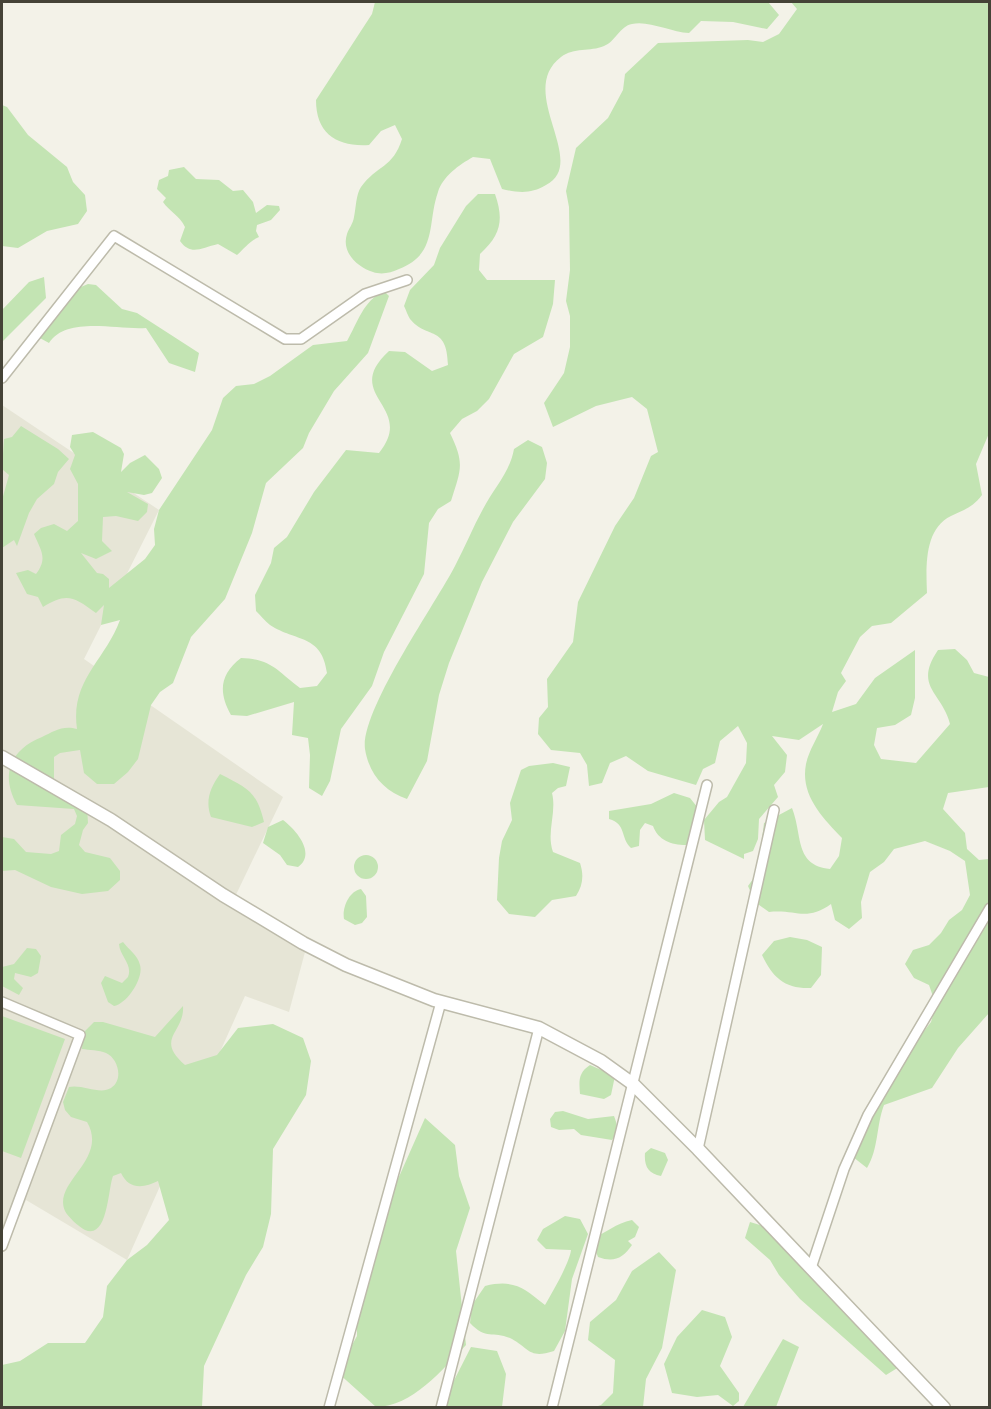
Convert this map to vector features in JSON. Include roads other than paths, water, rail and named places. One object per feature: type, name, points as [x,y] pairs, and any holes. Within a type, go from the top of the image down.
[{"type":"street","points":[[2,378],[114,236],[285,339],[301,339],[365,294],[408,280]]},
{"type":"street","points":[[2,757],[111,820],[275,928],[346,965],[441,1002],[539,1028],[601,1060],[633,1084],[698,1149],[944,1407]]},
{"type":"street","points":[[552,1407],[707,785]]},
{"type":"street","points":[[698,1149],[774,810]]},
{"type":"street","points":[[811,1268],[844,1169],[868,1115],[990,909]]},
{"type":"street","points":[[2,1002],[80,1035],[2,1246]]},
{"type":"street","points":[[329,1407],[441,1002]]},
{"type":"street","points":[[441,1407],[539,1028]]}]
